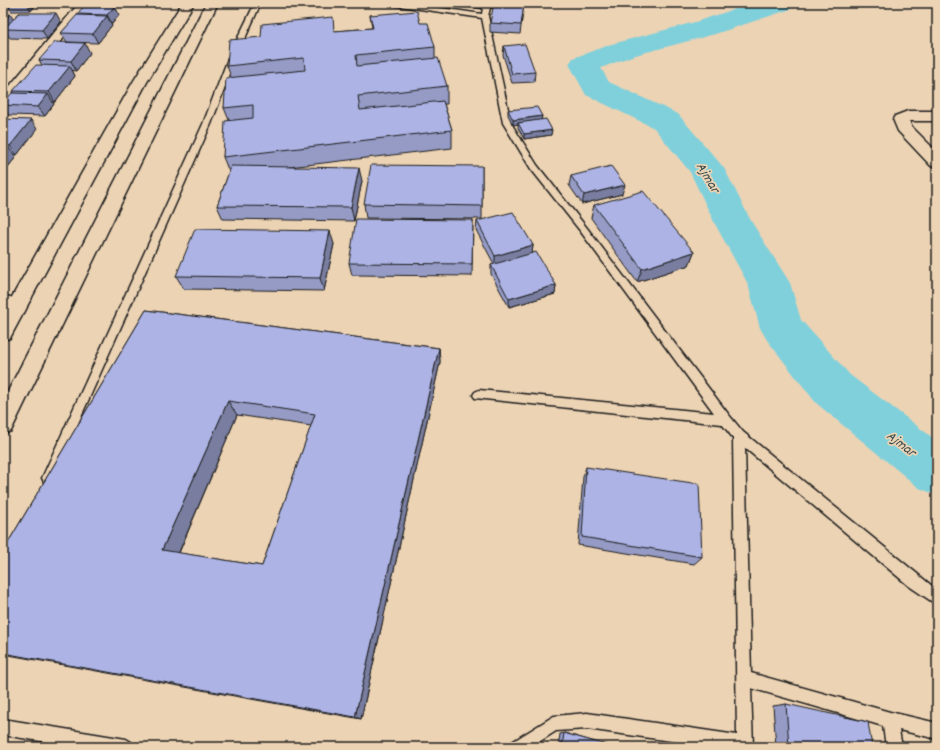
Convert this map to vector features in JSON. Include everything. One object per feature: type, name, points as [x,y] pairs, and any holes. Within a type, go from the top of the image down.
[{"type":"street","points":[[3,104],[86,3]]},
{"type":"street","points":[[3,332],[10,305],[140,82],[188,3]]},
{"type":"street","points":[[3,424],[212,3]]},
{"type":"street","points":[[58,18],[74,18]]},
{"type":"street","points":[[937,116],[908,116],[901,119],[904,128],[937,162]]},
{"type":"lane","points":[[45,484],[207,124],[233,56],[258,3]]},
{"type":"lane","points":[[392,3],[489,9]]},
{"type":"lane","points":[[456,3],[489,9]]},
{"type":"lane","points":[[489,9],[507,123],[534,167],[584,230],[725,419],[739,436],[914,581],[937,598]]},
{"type":"lane","points":[[480,395],[725,419]]},
{"type":"lane","points":[[517,747],[554,724],[587,721],[745,746],[739,436]]},
{"type":"lane","points":[[743,678],[890,720],[937,731]]},
{"type":"lane","points":[[890,720],[894,747]]},
{"type":"lane","points":[[3,726],[126,747]]},
{"type":"building","points":[[494,3],[524,4],[521,25],[490,23]]},
{"type":"building","points":[[85,5],[115,6],[107,15],[77,14]]},
{"type":"building","points":[[417,11],[420,23],[428,23],[435,47],[356,55],[357,66],[438,58],[447,86],[358,96],[360,110],[443,101],[452,130],[223,157],[225,121],[253,118],[253,105],[224,108],[226,78],[305,70],[304,58],[227,66],[229,40],[261,37],[262,24],[333,17],[334,31],[373,28],[370,15]]},
{"type":"building","points":[[19,13],[56,13],[42,30],[4,29]]},
{"type":"building","points":[[3,14],[10,14],[3,22]]},
{"type":"building","points":[[77,15],[107,16],[93,34],[61,33]]},
{"type":"building","points":[[55,42],[85,43],[71,61],[39,60]]},
{"type":"building","points":[[525,44],[535,72],[512,74],[504,46]]},
{"type":"building","points":[[36,65],[70,66],[49,92],[13,91]]},
{"type":"building","points":[[12,93],[48,94],[38,107],[3,105]]},
{"type":"building","points":[[537,107],[542,116],[513,120],[508,110]]},
{"type":"building","points":[[3,119],[31,120],[10,146],[3,145]]},
{"type":"building","points":[[546,119],[552,130],[524,134],[518,123]]},
{"type":"building","points":[[3,147],[8,147],[3,154]]},
{"type":"building","points":[[371,165],[482,166],[482,206],[364,204]]},
{"type":"building","points":[[231,166],[359,168],[351,207],[217,206]]},
{"type":"building","points":[[611,166],[625,185],[584,195],[571,176]]},
{"type":"building","points":[[643,191],[694,252],[642,269],[594,205]]},
{"type":"building","points":[[513,212],[533,245],[495,256],[477,221]]},
{"type":"building","points":[[356,219],[473,220],[472,264],[349,263]]},
{"type":"building","points":[[195,229],[330,231],[320,278],[176,276]]},
{"type":"building","points":[[536,252],[556,285],[509,299],[491,265]]},
{"type":"building","points":[[146,310],[439,348],[355,717],[3,653],[3,551]],"holes":[[[228,401],[315,414],[262,566],[162,550]]]},
{"type":"building","points":[[586,467],[699,484],[702,557],[582,537]]},
{"type":"building","points":[[786,704],[868,722],[872,747],[789,747]]},
{"type":"building","points":[[564,733],[613,747],[562,747]]},
{"type":"waterway","name":"Ajmar","points":[[781,3],[705,28],[622,50],[584,64],[597,88],[666,121],[706,168],[734,224],[769,283],[782,328],[833,389],[937,471]]}]
